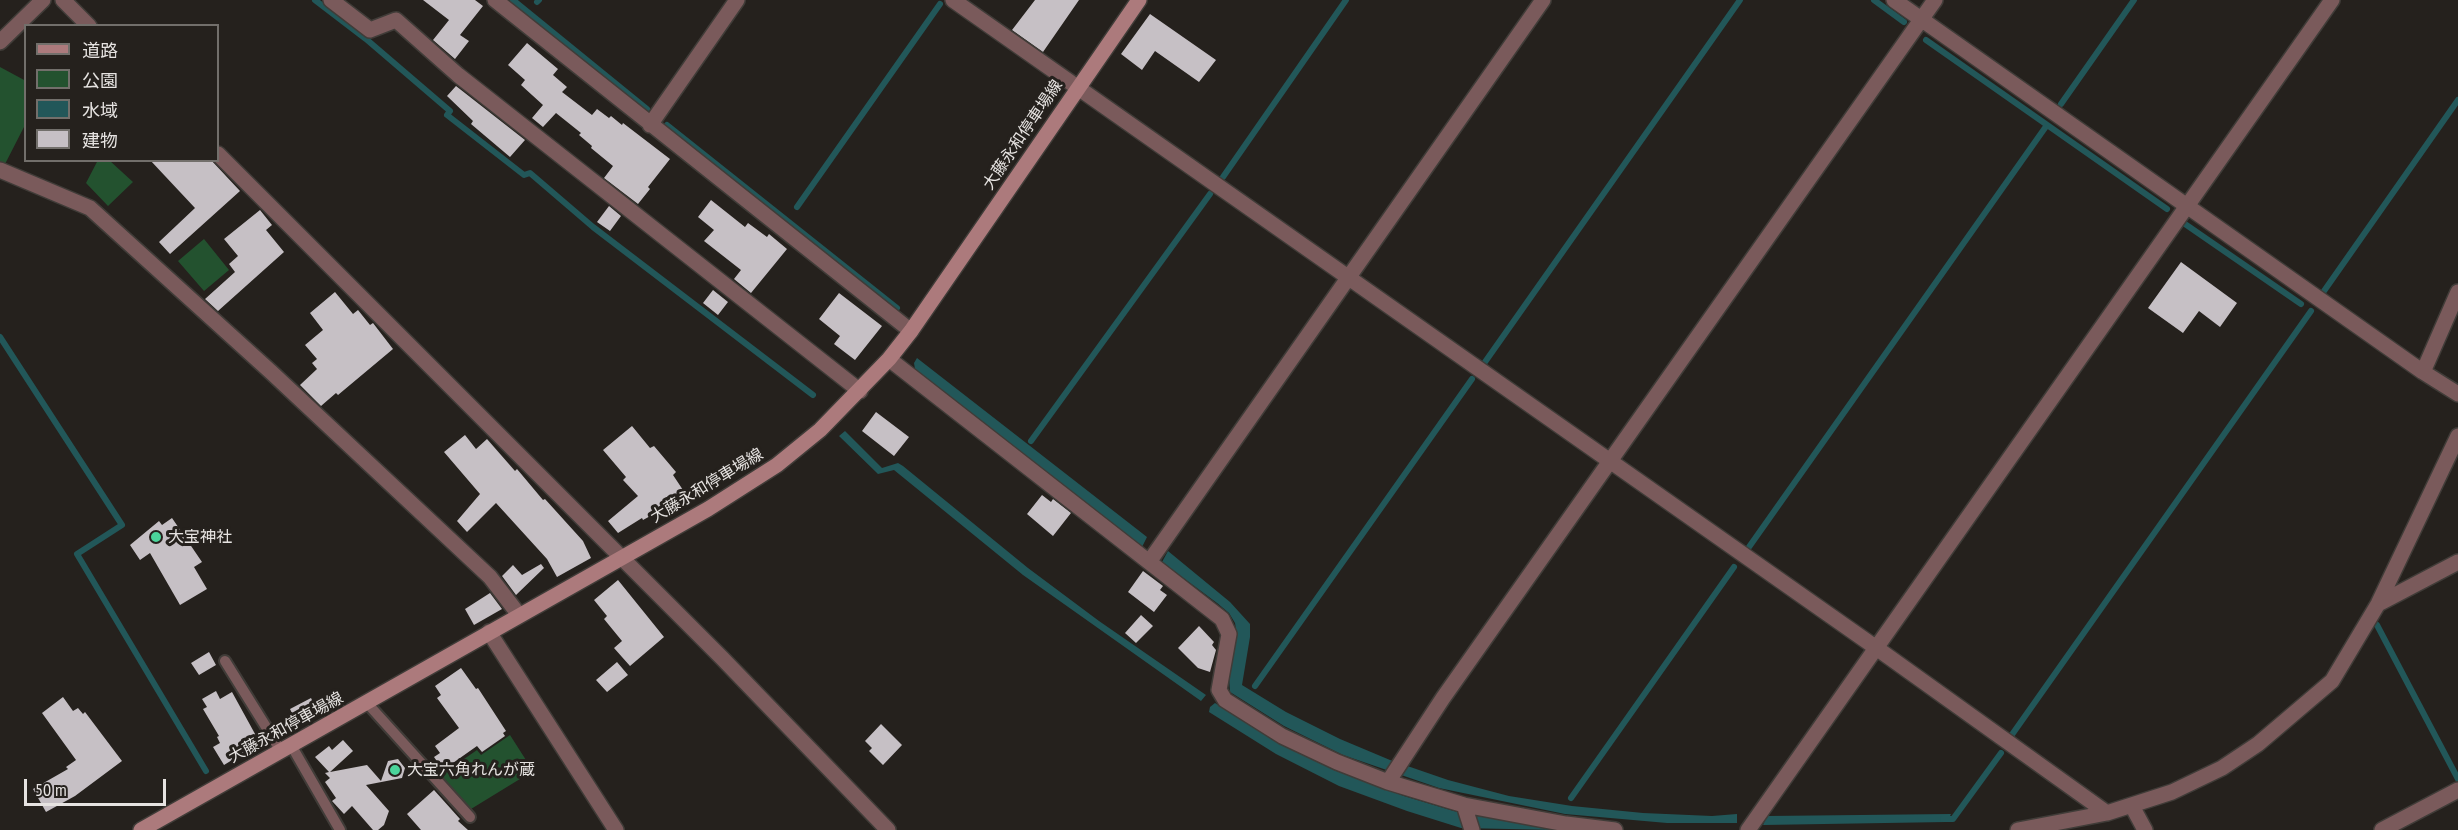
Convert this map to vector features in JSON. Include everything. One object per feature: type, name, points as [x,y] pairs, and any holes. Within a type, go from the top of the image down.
[{"type":"main road","name":"大藤永和停車場線","points":[[141,830],[708,509],[777,465],[820,430],[860,391],[911,331],[1139,0]]},
{"type":"street","points":[[0,42],[43,0]]},
{"type":"street","points":[[63,0],[87,24]]},
{"type":"street","points":[[331,0],[370,30],[396,20],[458,75],[860,391]]},
{"type":"street","points":[[495,0],[911,331]]},
{"type":"street","points":[[650,125],[737,0]]},
{"type":"street","points":[[953,0],[1348,279],[1611,461],[2107,813]]},
{"type":"street","points":[[1149,562],[1543,0]]},
{"type":"street","points":[[1894,0],[2423,372],[2458,394]]},
{"type":"street","points":[[1390,778],[1443,698],[1935,0]]},
{"type":"street","points":[[1748,830],[2332,0]]},
{"type":"street","points":[[219,155],[621,557],[888,830]]},
{"type":"street","points":[[0,170],[90,208],[272,372],[490,577],[519,615]]},
{"type":"street","points":[[2423,372],[2458,292]]},
{"type":"street","points":[[889,359],[1226,624],[1228,634],[1219,690],[1225,700],[1282,736],[1337,762],[1390,778],[1464,805],[1566,824],[1615,830]]},
{"type":"street","points":[[2018,830],[2107,813],[2172,792],[2222,768],[2289,719],[2332,681],[2379,604],[2458,436]]},
{"type":"street","points":[[2379,604],[2458,562]]},
{"type":"street","points":[[489,632],[616,830]]},
{"type":"street","points":[[2382,830],[2458,790]]},
{"type":"street","points":[[1464,805],[1472,830]]},
{"type":"street","points":[[2132,806],[2145,830]]},
{"type":"lane","points":[[225,662],[340,830]]},
{"type":"lane","points":[[367,703],[470,817]]},
{"type":"green space","points":[[0,67],[24,80],[24,127],[4,166],[0,165]]},
{"type":"green space","points":[[97,162],[111,162],[133,182],[108,206],[86,183]]},
{"type":"green space","points":[[204,239],[229,270],[204,291],[178,261]]},
{"type":"green space","points":[[510,735],[533,771],[471,809],[441,775],[477,750],[481,755]]},
{"type":"water","points":[[917,358],[1147,537],[1142,547],[915,369],[914,363]]},
{"type":"water","points":[[845,431],[882,468],[898,463],[903,466],[1028,568],[1099,621],[1206,695],[1201,701],[1023,575],[894,470],[878,474],[839,436]]},
{"type":"water","points":[[1168,551],[1230,602],[1250,624],[1242,685],[1286,712],[1340,739],[1390,760],[1448,780],[1509,796],[1572,806],[1643,813],[1712,816],[1737,814],[1737,823],[1667,823],[1565,814],[1439,788],[1343,755],[1284,726],[1230,692],[1229,678],[1237,636],[1235,623],[1229,613],[1162,562]]},
{"type":"water","points":[[1215,703],[1279,743],[1334,770],[1404,796],[1454,811],[1556,830],[1461,828],[1339,786],[1276,754],[1209,712],[1210,707]]},
{"type":"water","points":[[1951,814],[1947,822],[1763,825],[1767,816]]},
{"type":"building","points":[[423,0],[475,0],[483,6],[460,35],[469,41],[455,59],[433,40],[449,20]]},
{"type":"building","points":[[1035,0],[1079,0],[1043,52],[1012,30]]},
{"type":"building","points":[[1150,14],[1216,60],[1199,82],[1155,51],[1142,70],[1121,54]]},
{"type":"building","points":[[527,43],[558,69],[553,75],[567,87],[562,92],[592,115],[597,109],[622,125],[623,123],[670,159],[638,204],[604,178],[613,166],[591,148],[592,146],[579,135],[581,133],[556,113],[543,127],[532,118],[543,105],[521,85],[525,80],[508,65]]},
{"type":"building","points":[[456,86],[525,140],[510,157],[471,124],[473,121],[447,96]]},
{"type":"building","points":[[152,162],[213,162],[240,191],[170,254],[159,242],[195,208]]},
{"type":"building","points":[[711,200],[745,227],[748,223],[767,237],[769,234],[787,249],[751,293],[734,279],[741,270],[704,241],[714,230],[698,217]]},
{"type":"building","points":[[609,206],[621,216],[610,231],[597,222]]},
{"type":"building","points":[[260,210],[272,225],[266,230],[284,252],[218,311],[205,299],[235,272],[229,264],[238,256],[224,239]]},
{"type":"building","points":[[2181,262],[2237,303],[2220,327],[2199,311],[2183,333],[2148,308]]},
{"type":"building","points":[[713,290],[728,302],[718,315],[703,303]]},
{"type":"building","points":[[335,292],[353,314],[358,310],[370,325],[373,323],[393,349],[338,395],[336,393],[321,406],[300,385],[317,369],[312,363],[317,359],[305,345],[323,330],[310,313]]},
{"type":"building","points":[[839,293],[882,326],[855,360],[834,344],[840,336],[819,319]]},
{"type":"building","points":[[876,412],[909,437],[894,456],[862,431]]},
{"type":"building","points":[[632,426],[650,448],[654,446],[676,472],[673,475],[687,496],[643,520],[642,518],[618,533],[608,521],[638,496],[623,480],[626,477],[603,450]]},
{"type":"building","points":[[465,435],[476,449],[487,439],[583,541],[591,558],[557,577],[547,559],[496,503],[467,532],[457,521],[480,494],[444,452]]},
{"type":"building","points":[[1042,495],[1051,502],[1053,499],[1071,513],[1053,536],[1027,514]]},
{"type":"building","points":[[172,518],[202,562],[194,567],[207,589],[180,605],[150,553],[140,560],[130,545],[159,521],[162,525]]},
{"type":"building","points":[[541,564],[544,568],[516,595],[502,576],[513,565],[522,575]]},
{"type":"building","points":[[1143,571],[1163,586],[1160,590],[1167,595],[1154,612],[1128,592]]},
{"type":"building","points":[[618,580],[664,637],[630,666],[614,648],[622,641],[604,619],[607,616],[594,600]]},
{"type":"building","points":[[490,593],[502,609],[474,625],[465,609]]},
{"type":"building","points":[[1141,615],[1153,626],[1136,643],[1125,633]]},
{"type":"building","points":[[1199,626],[1214,642],[1212,645],[1216,650],[1210,672],[1198,668],[1178,648]]},
{"type":"building","points":[[209,652],[216,665],[199,675],[191,663]]},
{"type":"building","points":[[617,662],[628,675],[607,692],[596,680]]},
{"type":"building","points":[[461,668],[476,689],[478,688],[506,731],[503,733],[505,736],[482,752],[477,746],[443,770],[434,757],[440,753],[435,746],[459,728],[437,698],[441,695],[435,686]]},
{"type":"building","points":[[216,691],[220,699],[232,692],[260,743],[224,765],[213,747],[220,743],[217,737],[219,736],[203,709],[207,707],[202,699]]},
{"type":"building","points":[[63,697],[73,711],[78,708],[83,714],[85,712],[122,761],[75,796],[46,812],[33,789],[68,769],[66,767],[76,760],[42,713]]},
{"type":"building","points":[[311,698],[318,713],[297,724],[290,709]]},
{"type":"building","points":[[881,724],[902,745],[883,765],[869,751],[872,748],[865,741]]},
{"type":"building","points":[[343,740],[353,751],[330,772],[367,765],[381,781],[388,761],[398,759],[405,768],[402,778],[366,785],[389,811],[384,825],[378,830],[373,830],[352,806],[344,814],[332,801],[336,798],[325,782],[330,778],[325,773],[329,772],[315,757],[329,746],[332,750]]},
{"type":"building","points":[[434,790],[468,830],[421,830],[407,814]]},
{"type":"waterway","points":[[315,0],[366,39],[450,111],[447,115],[524,175],[530,173],[593,227],[813,395]]},
{"type":"waterway","points":[[513,0],[647,109]]},
{"type":"waterway","points":[[1223,177],[1346,0]]},
{"type":"waterway","points":[[1485,362],[1740,0]]},
{"type":"waterway","points":[[1874,0],[1904,22]]},
{"type":"waterway","points":[[2061,104],[2134,0]]},
{"type":"waterway","points":[[797,207],[940,4]]},
{"type":"waterway","points":[[1926,40],[2167,209]]},
{"type":"waterway","points":[[2324,291],[2458,100]]},
{"type":"waterway","points":[[667,125],[897,308]]},
{"type":"waterway","points":[[1749,547],[2047,125]]},
{"type":"waterway","points":[[1031,441],[1210,194]]},
{"type":"waterway","points":[[2185,224],[2301,304]]},
{"type":"waterway","points":[[2011,736],[2311,311]]},
{"type":"waterway","points":[[0,337],[122,525],[77,554],[206,771]]},
{"type":"waterway","points":[[1255,686],[1472,379]]},
{"type":"waterway","points":[[1571,798],[1734,567]]},
{"type":"waterway","points":[[2377,625],[2458,779]]},
{"type":"waterway","points":[[1943,819],[1953,819],[2001,753]]},
{"type":"place","name":"大宝神社","points":[[156,537]]},
{"type":"place","name":"大宝六角れんが蔵","points":[[395,770]]}]
